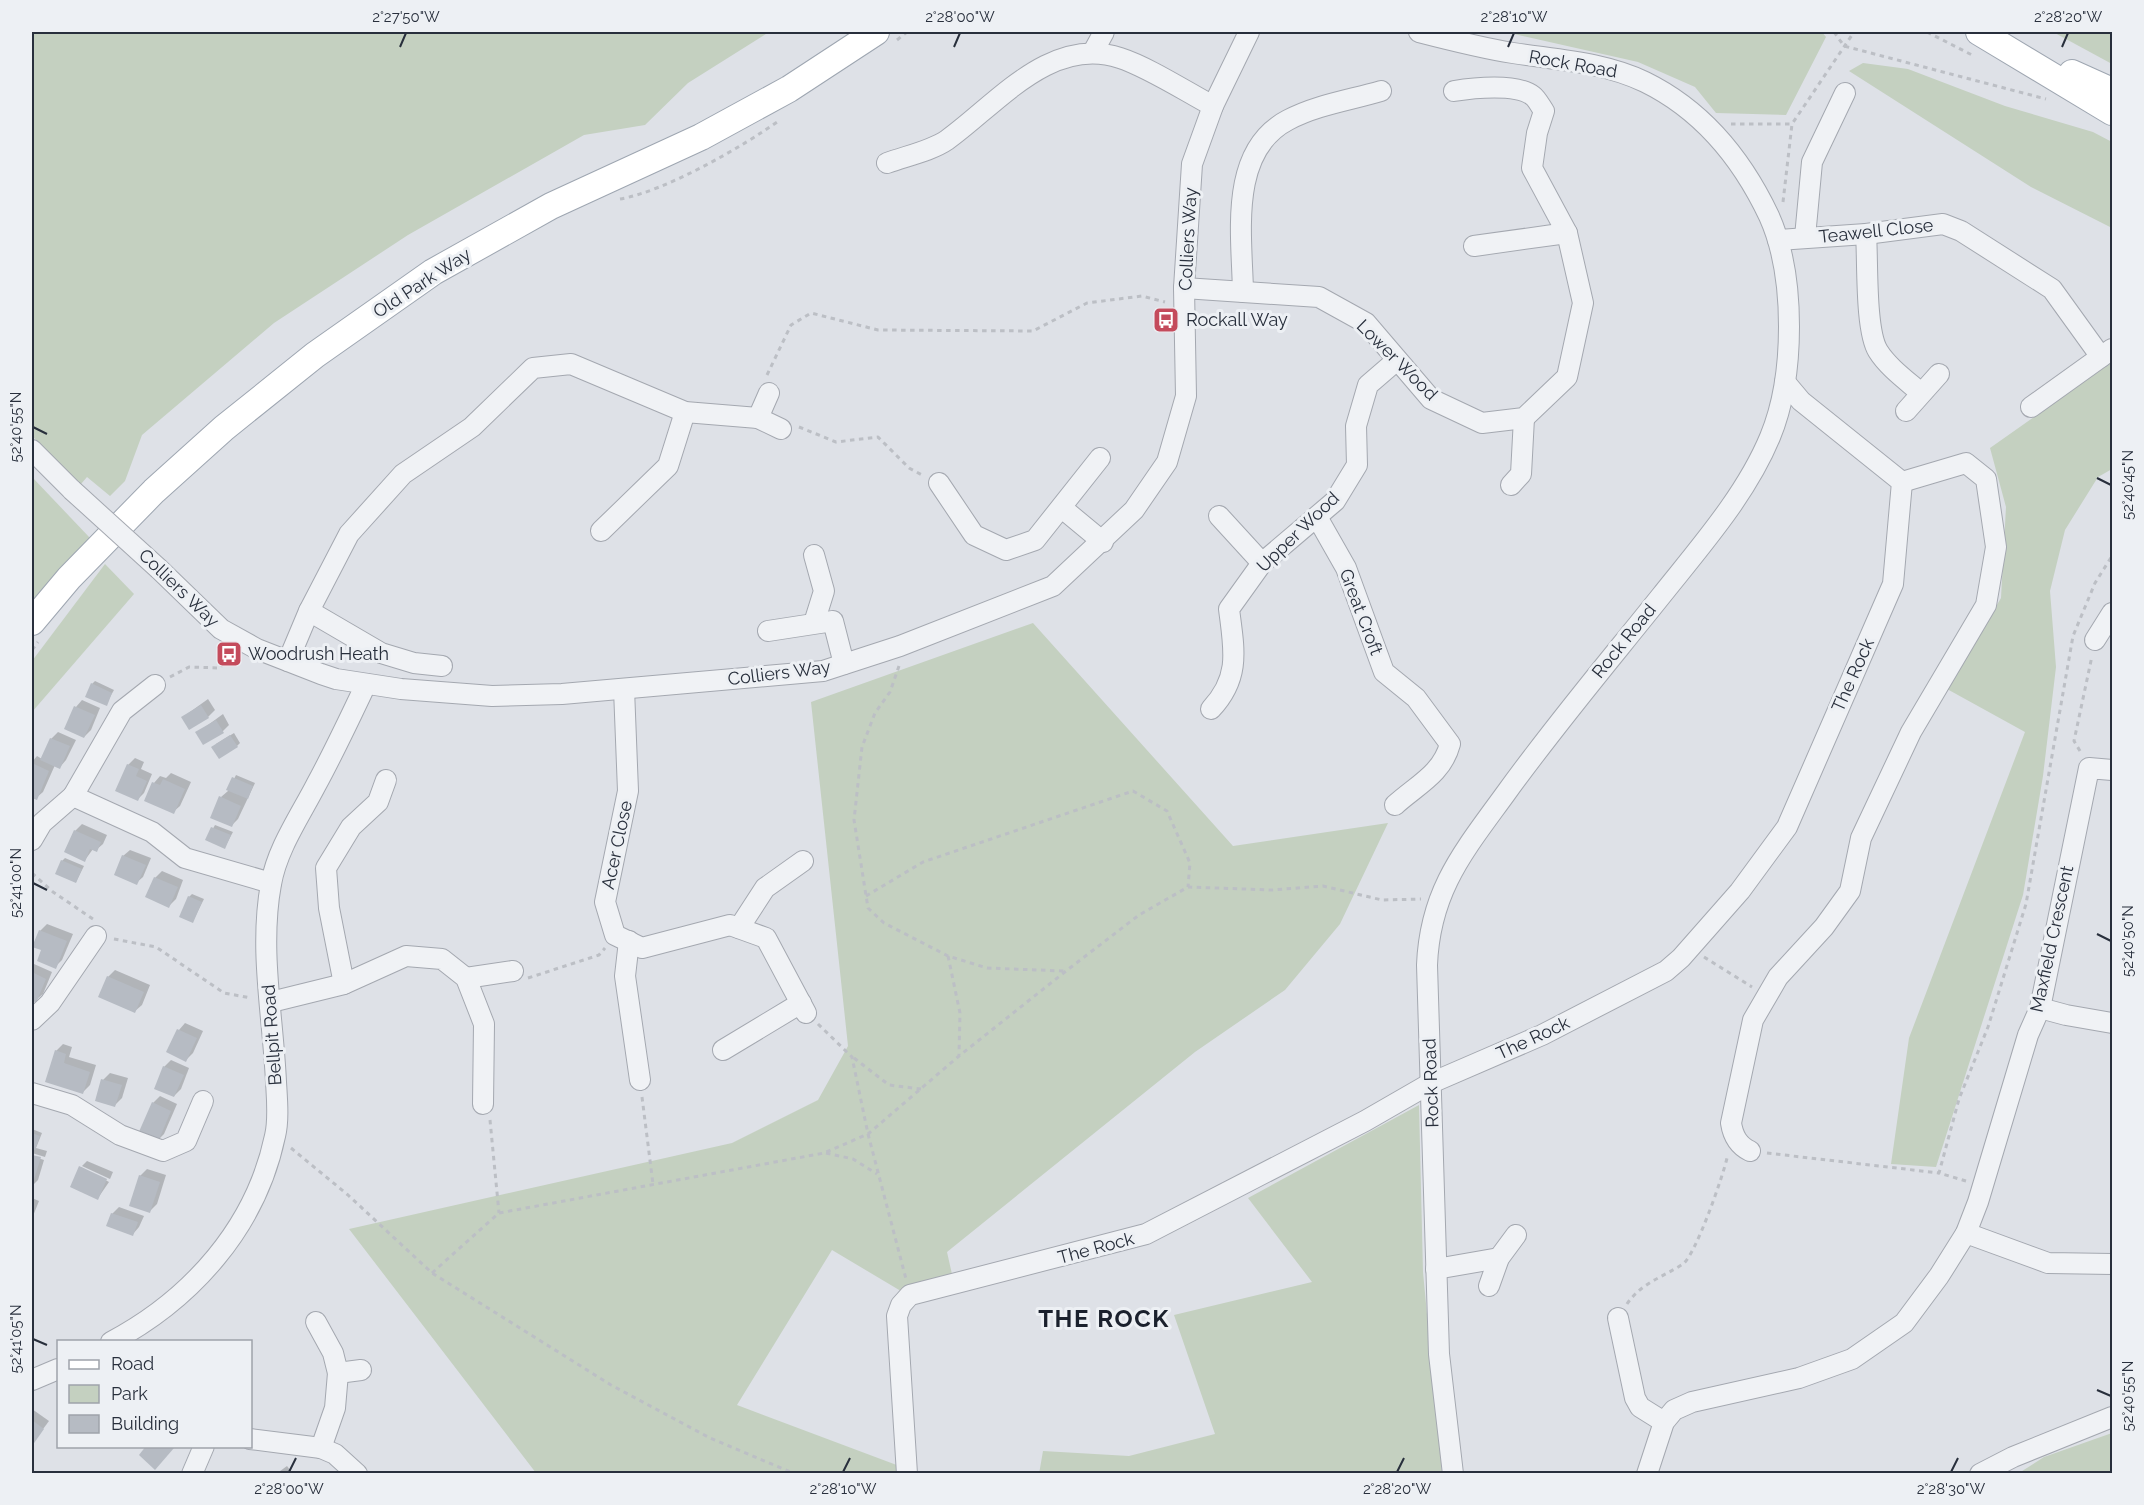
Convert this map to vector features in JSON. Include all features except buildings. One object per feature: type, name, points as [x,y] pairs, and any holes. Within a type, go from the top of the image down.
[{"type":"main road","points":[[1984,35],[2112,91]]},
{"type":"main road","points":[[1984,35],[2112,112]]},
{"type":"main road","name":"Old Park Way","points":[[35,632],[69,578],[139,507],[224,428],[315,355],[413,286],[552,206],[701,137],[883,38]]},
{"type":"street","points":[[1093,52],[1104,32]]},
{"type":"street","name":"Colliers Way","points":[[32,450],[221,629],[288,661],[336,679],[401,689],[492,696],[624,689],[823,671],[900,646],[1053,586],[1103,542],[1134,510],[1167,462],[1186,396],[1184,297],[1192,164],[1213,106],[1249,32]]},
{"type":"street","name":"Rock Road","points":[[1419,32],[1497,51],[1583,63],[1622,72],[1663,91],[1704,123],[1746,174],[1762,201],[1778,240],[1786,291],[1785,382],[1778,417],[1762,455],[1722,516],[1535,754],[1466,849],[1438,898],[1431,926],[1427,965],[1439,1354],[1453,1473]]},
{"type":"street","points":[[887,163],[945,142],[987,107],[1054,59],[1093,52],[1120,58],[1213,106]]},
{"type":"street","points":[[1454,91],[1477,87],[1508,89],[1532,95],[1544,111],[1537,133],[1532,168],[1567,233],[1583,303],[1567,377],[1524,417],[1521,474],[1511,484]]},
{"type":"street","points":[[1243,292],[1241,204],[1249,168],[1265,137],[1287,120],[1312,110],[1381,91]]},
{"type":"street","points":[[1805,237],[1812,162],[1845,93]]},
{"type":"street","name":"Teawell Close","points":[[1778,240],[1866,234],[1943,224],[1961,231],[2052,289],[2107,353]]},
{"type":"street","points":[[1474,246],[1567,233]]},
{"type":"street","points":[[1866,234],[1871,330],[1876,348],[1883,358],[1921,393]]},
{"type":"street","name":"Lower Wood","points":[[1184,297],[1243,292],[1320,297],[1366,322],[1431,399],[1482,423],[1524,417]]},
{"type":"street","points":[[2031,407],[2107,353]]},
{"type":"street","name":"Upper Wood","points":[[1211,709],[1226,693],[1235,657],[1229,609],[1263,563],[1335,501],[1356,465],[1356,426],[1368,385],[1397,360]]},
{"type":"street","points":[[288,661],[309,611],[349,534],[403,474],[472,427],[532,368],[571,363],[685,412],[758,418],[782,429]]},
{"type":"street","points":[[1906,411],[1939,374]]},
{"type":"street","points":[[1750,1151],[1743,1148],[1733,1135],[1732,1111],[1753,1020],[1778,977],[1824,927],[1850,891],[1862,838],[1911,732],[1986,605],[1996,547],[1986,479],[1965,463],[1902,482],[1801,401],[1785,382]]},
{"type":"street","points":[[758,418],[769,393]]},
{"type":"street","points":[[602,531],[668,466],[685,412]]},
{"type":"street","points":[[939,483],[974,535],[1006,550],[1035,540],[1100,458]]},
{"type":"street","name":"The Rock","points":[[910,1295],[1146,1234],[1365,1121],[1431,1083],[1542,1035],[1645,984],[1666,971],[1740,891],[1787,827],[1893,584],[1902,482]]},
{"type":"street","points":[[1062,508],[1103,542]]},
{"type":"street","points":[[1219,516],[1263,563]]},
{"type":"street","name":"Great Croft","points":[[1317,517],[1346,568],[1384,672],[1416,698],[1450,744],[1446,759],[1433,776],[1395,805]]},
{"type":"street","points":[[814,555],[824,591],[814,623]]},
{"type":"street","points":[[309,611],[381,653],[414,663],[442,666]]},
{"type":"street","points":[[2095,640],[2112,613]]},
{"type":"street","points":[[768,631],[833,621],[844,664]]},
{"type":"street","name":"Bellpit Road","points":[[121,1339],[189,1287],[208,1268],[232,1238],[255,1198],[276,1135],[276,1084],[266,959],[271,883],[284,845],[366,684]]},
{"type":"street","points":[[32,840],[42,823],[73,796],[122,711],[155,685]]},
{"type":"street","name":"Acer Close","points":[[622,938],[605,902],[628,792],[624,689]]},
{"type":"street","points":[[2090,768],[2112,770]]},
{"type":"street","name":"Maxfield Crescent","points":[[1664,1422],[1674,1410],[1692,1402],[1799,1378],[1852,1359],[1877,1344],[1904,1323],[1939,1276],[1966,1233],[1983,1186],[2028,1035],[2040,1008],[2090,768]]},
{"type":"street","points":[[344,984],[328,908],[326,868],[351,827],[378,802],[386,780]]},
{"type":"street","points":[[73,796],[152,832],[185,858],[271,883]]},
{"type":"street","points":[[739,928],[765,888],[802,861]]},
{"type":"street","points":[[622,938],[642,948],[730,925],[766,938],[804,1008],[723,1050]]},
{"type":"street","points":[[32,1020],[50,1003],[96,936]]},
{"type":"street","points":[[622,938],[625,976],[640,1080]]},
{"type":"street","points":[[271,1002],[344,984],[406,956],[442,959],[466,978],[484,1024],[483,1104]]},
{"type":"street","points":[[466,978],[519,975]]},
{"type":"street","points":[[2040,1008],[2112,1023]]},
{"type":"street","points":[[32,1093],[72,1105],[120,1135],[163,1151],[186,1141],[203,1101]]},
{"type":"street","points":[[1966,1233],[2048,1263],[2112,1264]]},
{"type":"street","points":[[1489,1286],[1499,1258],[1516,1235]]},
{"type":"street","points":[[1436,1269],[1499,1258]]},
{"type":"street","points":[[907,1473],[897,1316],[901,1305],[910,1295]]},
{"type":"street","points":[[1618,1318],[1635,1398],[1640,1407],[1664,1422],[1647,1473]]},
{"type":"street","points":[[316,1322],[333,1353],[338,1373],[335,1408],[321,1448]]},
{"type":"street","points":[[32,1380],[57,1369]]},
{"type":"street","points":[[338,1373],[361,1370]]},
{"type":"street","points":[[1980,1473],[2013,1457],[2112,1417]]},
{"type":"street","points":[[252,1439],[321,1448],[335,1454],[357,1473]]},
{"type":"street","points":[[192,1473],[203,1448]]},
{"type":"path","points":[[883,38],[907,32]]},
{"type":"path","points":[[1834,32],[1844,46],[2048,99]]},
{"type":"path","points":[[1783,207],[1792,124],[1854,32]]},
{"type":"path","points":[[612,201],[654,189],[750,141],[788,115]]},
{"type":"path","points":[[1704,123],[1792,124]]},
{"type":"path","points":[[769,393],[762,386],[791,325],[811,313],[878,330],[1033,331],[1087,303],[1142,296],[1184,297]]},
{"type":"path","points":[[782,429],[792,424],[836,442],[878,437],[909,468],[939,483]]},
{"type":"path","points":[[1939,1173],[1959,1099],[1988,1027],[2026,904],[2073,636],[2095,583],[2112,556]]},
{"type":"path","points":[[32,650],[35,632]]},
{"type":"path","points":[[155,685],[189,667],[220,668],[239,639]]},
{"type":"path","points":[[2090,768],[2074,741],[2095,640]]},
{"type":"path","points":[[900,646],[899,669],[890,692],[875,713],[862,747],[854,820],[868,908],[884,923],[948,956],[987,968],[1066,971]]},
{"type":"path","points":[[866,896],[923,862],[1133,791],[1167,811],[1190,863],[1188,887]]},
{"type":"path","points":[[32,873],[53,892],[96,920],[96,936],[156,947],[224,993],[271,1002]]},
{"type":"path","points":[[432,1272],[499,1213],[824,1153],[867,1134],[959,1056],[1066,971],[1139,915],[1188,887],[1272,890],[1323,886],[1382,900],[1438,898]]},
{"type":"path","points":[[519,975],[599,955],[622,938]]},
{"type":"path","points":[[1691,946],[1713,964],[1766,996]]},
{"type":"path","points":[[948,956],[960,1012],[959,1056]]},
{"type":"path","points":[[804,1008],[852,1057],[889,1085],[921,1089]]},
{"type":"path","points":[[852,1057],[867,1134],[910,1295]]},
{"type":"path","points":[[640,1080],[653,1184]]},
{"type":"path","points":[[483,1104],[490,1121],[499,1213]]},
{"type":"path","points":[[276,1135],[348,1195],[432,1272],[611,1385],[710,1438],[795,1473]]},
{"type":"path","points":[[1618,1318],[1633,1295],[1654,1279],[1685,1262],[1720,1189],[1733,1135]]},
{"type":"path","points":[[1750,1151],[1939,1173],[1983,1186]]},
{"type":"path","points":[[824,1153],[853,1159],[878,1175]]},
{"type":"green space","points":[[32,32],[769,32],[688,83],[645,125],[584,135],[408,235],[274,323],[142,435],[125,481],[110,496],[87,477],[81,484],[32,436]]},
{"type":"green space","points":[[1505,32],[1822,32],[1826,37],[1786,115],[1716,113],[1695,87],[1638,62]]},
{"type":"green space","points":[[2053,32],[2112,32],[2112,64]]},
{"type":"green space","points":[[1863,63],[1908,69],[2005,106],[2093,132],[2112,142],[2112,228],[2031,187],[1849,71]]},
{"type":"green space","points":[[2112,362],[2112,469],[2098,477],[2065,530],[2050,591],[2056,667],[2043,776],[2023,895],[1936,1167],[1891,1164],[1909,1038],[2025,732],[1947,689],[2001,598],[2006,507],[1990,448]]},
{"type":"green space","points":[[32,477],[90,538],[32,606]]},
{"type":"green space","points":[[105,564],[134,594],[32,712],[32,661]]},
{"type":"green space","points":[[1033,623],[1233,846],[1388,823],[1340,924],[1285,990],[1195,1052],[947,1252],[956,1292],[921,1303],[832,1250],[737,1405],[902,1467],[902,1473],[536,1473],[349,1229],[732,1143],[818,1100],[848,1046],[811,702]]},
{"type":"green space","points":[[1419,1105],[1423,1272],[1442,1473],[1039,1474],[1043,1451],[1129,1456],[1215,1434],[1174,1315],[1312,1282],[1248,1198]]},
{"type":"green space","points":[[2112,1433],[2112,1473],[2019,1473],[2044,1457]]},
{"type":"place","name":"Rockall Way","points":[[1166,320]]},
{"type":"place","name":"Woodrush Heath","points":[[229,654]]},
{"type":"district","name":"THE ROCK","points":[[1104,1319]]}]
